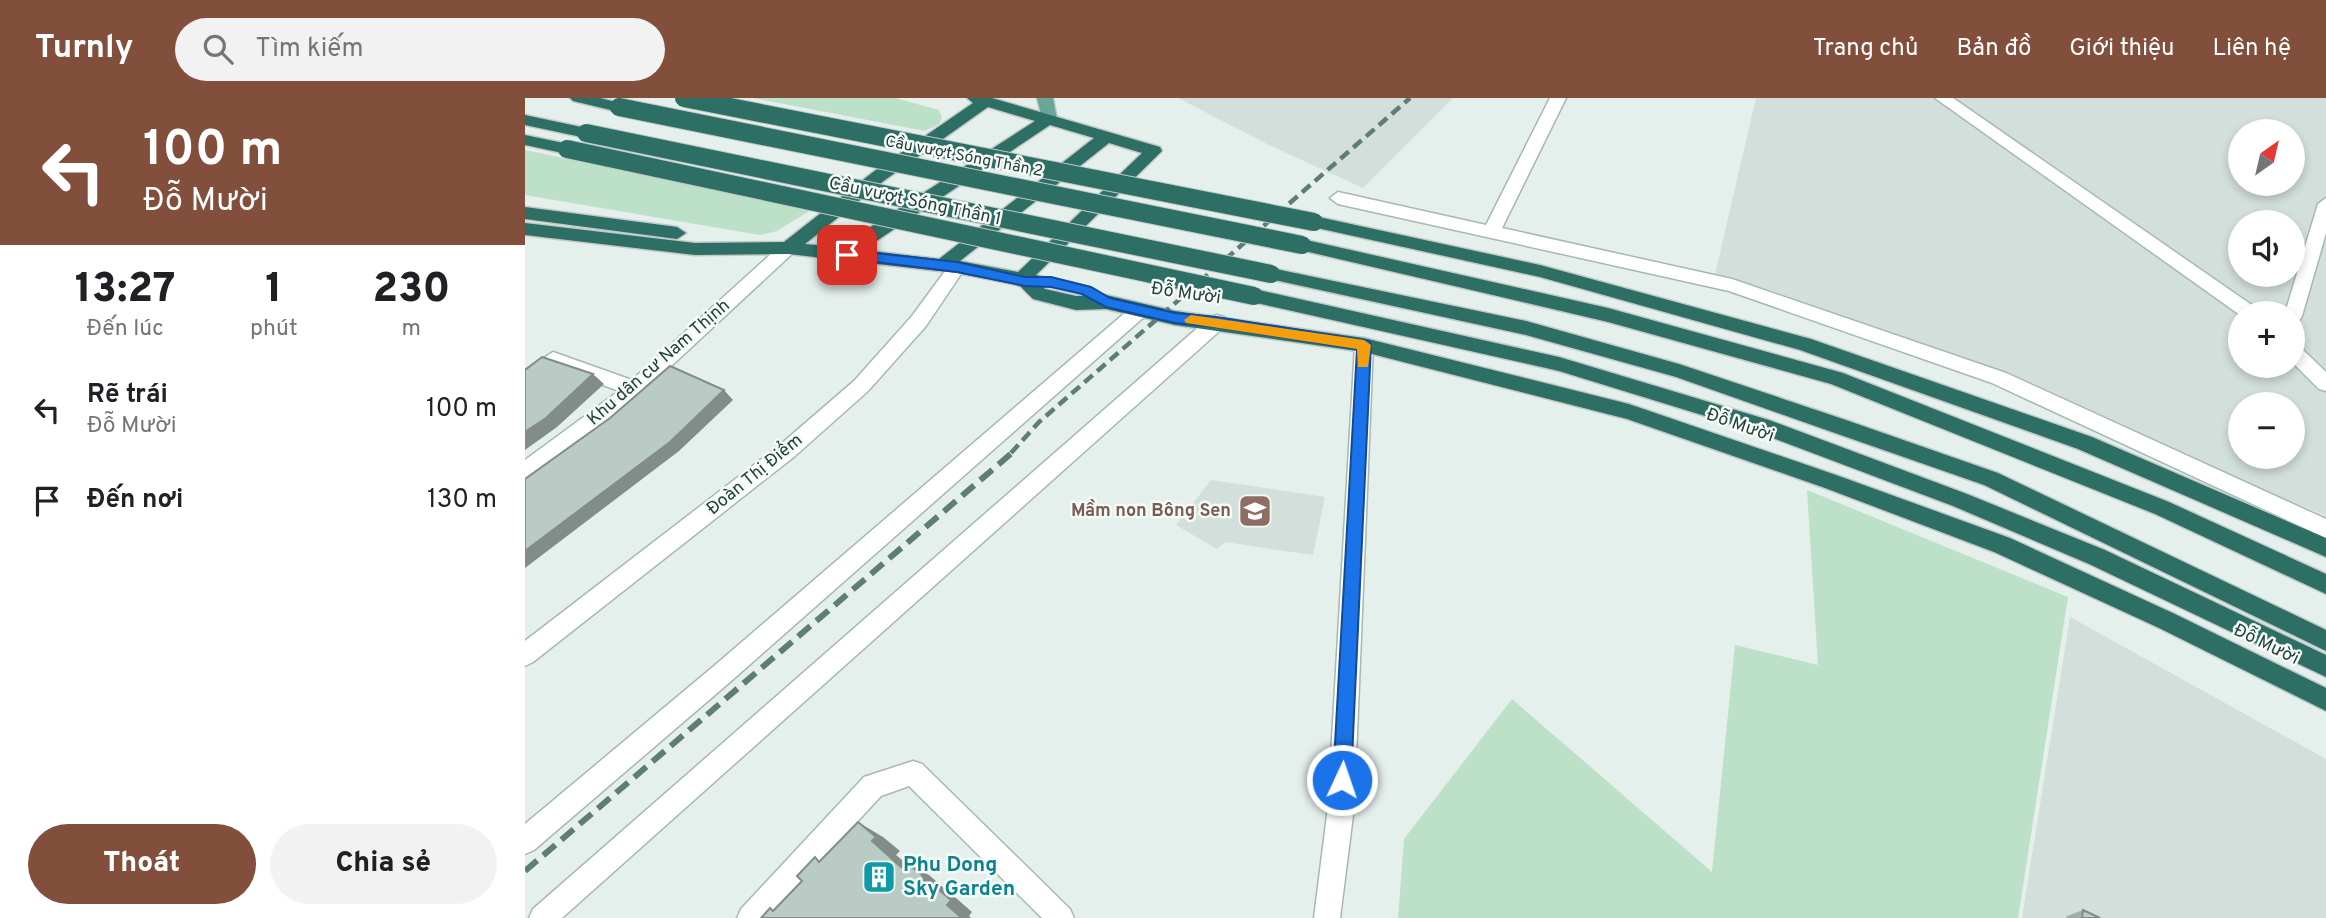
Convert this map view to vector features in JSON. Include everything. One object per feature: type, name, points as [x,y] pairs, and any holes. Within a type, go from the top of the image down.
[{"type":"highway","name":"Cầu vượt Sóng Thần 2","points":[[578,98],[1302,245],[1608,315],[1836,378],[2162,508],[2326,584]]},
{"type":"highway","name":"Cầu vượt Sóng Thần 2","points":[[684,98],[1314,222],[1540,271],[1804,344],[2085,443],[2326,548]]},
{"type":"highway","points":[[788,248],[982,99],[1154,151],[1023,281]]},
{"type":"highway","points":[[847,255],[867,237],[1049,119]]},
{"type":"highway","name":"Cầu vượt Sóng Thần 1","points":[[525,120],[1271,274]]},
{"type":"highway","points":[[950,266],[1107,136]]},
{"type":"highway","name":"Cầu vượt Sóng Thần 1","points":[[525,140],[1254,296]]},
{"type":"highway","points":[[525,213],[707,237],[726,247]]},
{"type":"highway","name":"Đỗ Mười","points":[[525,229],[695,249],[788,248],[950,266],[1023,281],[1039,293],[1076,303],[1106,302],[1175,318],[1364,345],[1629,412],[2002,545],[2167,621],[2326,700]]},
{"type":"highway","name":"Đỗ Mười","points":[[1271,274],[1526,328],[1679,371],[1839,426],[1991,479],[2326,641]]},
{"type":"highway","name":"Đỗ Mười","points":[[1254,296],[1559,364],[1762,426],[1960,500],[2097,557],[2326,666]]},
{"type":"main road","points":[[1045,98],[1049,119]]},
{"type":"street","points":[[1492,230],[1558,98]]},
{"type":"street","points":[[1943,98],[2233,301]]},
{"type":"street","points":[[1338,198],[1732,285],[1999,378],[2326,529]]},
{"type":"street","points":[[2297,301],[2326,204]]},
{"type":"street","name":"Khu dân cư Nam Thịnh","points":[[525,471],[635,389],[788,248]]},
{"type":"street","name":"Đoàn Thị Điểm","points":[[525,655],[788,450],[861,386],[919,321],[950,266]]},
{"type":"street","points":[[525,841],[722,674],[1139,311]]},
{"type":"street","points":[[542,918],[1217,322]]},
{"type":"street","points":[[1327,918],[1341,807],[1364,345]]},
{"type":"street","points":[[525,380],[553,359],[635,389]]},
{"type":"street","points":[[2305,364],[2326,384]]},
{"type":"street","points":[[750,918],[873,786],[913,774],[1061,918]]},
{"type":"shaded area","points":[[1178,98],[1453,98],[1363,188],[1269,145]]},
{"type":"shaded area","points":[[1756,98],[2326,98],[2326,516],[2102,421],[1713,283]]},
{"type":"shaded area","name":"Mầm non Bông Sen","points":[[1211,480],[1325,497],[1313,555],[1225,542],[1217,549],[1176,525]]},
{"type":"shaded area","points":[[2070,617],[2326,759],[2326,918],[2022,918]]},
{"type":"green space","points":[[753,98],[895,98],[939,110],[942,117],[939,124],[925,131]]},
{"type":"green space","points":[[525,150],[811,210],[777,231],[760,235],[525,195]]},
{"type":"green space","points":[[1807,490],[2068,597],[2018,918],[1398,918],[1404,839],[1512,699],[1712,872],[1735,645],[1818,665]]},
{"type":"building","points":[[542,357],[593,374],[546,418],[525,432],[525,370]]},
{"type":"building","points":[[670,366],[724,390],[670,442],[525,551],[525,479],[610,418]]},
{"type":"building","name":"Phu Dong Sky Garden","points":[[858,822],[876,837],[872,841],[901,867],[906,862],[923,876],[916,883],[927,892],[933,885],[951,900],[947,905],[962,918],[761,918],[770,908],[773,911],[802,881],[797,876],[815,857],[819,862]]},
{"type":"building","points":[[2083,910],[2100,918],[2082,918]]},
{"type":"railway","points":[[1011,453],[1039,422],[1410,98]]},
{"type":"railway","points":[[525,871],[1013,452]]},
{"type":"slow traffic","points":[[1191,320],[1364,345],[1363,363]]},
{"type":"place","name":"Mầm non Bông Sen","points":[[1255,511]]},
{"type":"place","name":"Phu Dong Sky Garden","points":[[879,877]]},
{"type":"route","points":[[847,255],[957,267],[1025,281],[1051,282],[1086,290],[1106,302],[1139,311],[1364,345],[1342,780]]}]
